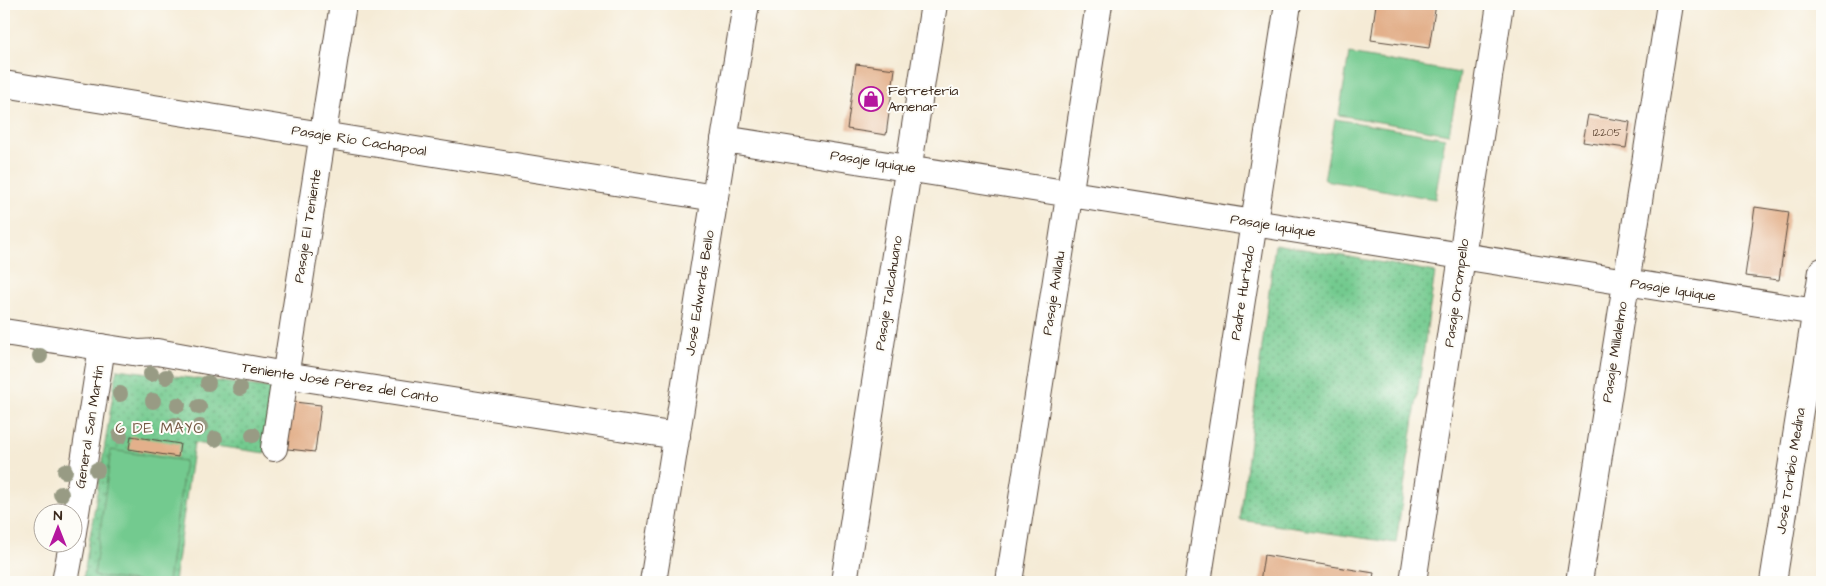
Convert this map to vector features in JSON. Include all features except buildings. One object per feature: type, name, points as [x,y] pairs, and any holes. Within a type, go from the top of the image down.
[{"type":"street","name":"Pasaje El Teniente","points":[[274,448],[343,4]]},
{"type":"street","name":"José Edwards Bello","points":[[653,582],[746,4]]},
{"type":"street","name":"Pasaje Talcahuano","points":[[844,582],[934,4]]},
{"type":"street","name":"Pasaje Avillalu","points":[[1009,582],[1099,4]]},
{"type":"street","name":"Padre Hurtado","points":[[1198,582],[1288,4]]},
{"type":"street","name":"Pasaje Orompello","points":[[1414,582],[1500,4]]},
{"type":"street","name":"Pasaje Millalelmo","points":[[1579,582],[1670,4]]},
{"type":"street","name":"Pasaje Río Cachapoal","points":[[4,84],[715,198]]},
{"type":"street","name":"Pasaje Iquique","points":[[724,139],[1819,313]]},
{"type":"street","name":"José Toribio Medina","points":[[1773,582],[1819,313],[1822,271]]},
{"type":"street","name":"Teniente José Pérez del Canto","points":[[4,332],[139,353],[157,352],[285,375],[677,436]]},
{"type":"street","name":"General San Martín","points":[[77,504],[102,347]]},
{"type":"street","points":[[65,582],[70,554]]},
{"type":"green space","points":[[1349,54],[1460,73],[1449,134],[1339,115]]},
{"type":"green space","points":[[1335,119],[1445,138],[1435,199],[1324,180]]},
{"type":"green space","points":[[1275,244],[1435,272],[1396,543],[1240,520]]},
{"type":"green space","points":[[117,369],[272,388],[265,453],[194,443],[174,582],[97,582],[83,580]]},
{"type":"green space","points":[[111,450],[185,461],[168,582],[143,582],[94,576]]},
{"type":"place","name":"Ferretería Amenar","points":[[871,99]]},
{"type":"district","name":"6 DE MAYO","points":[[160,428]]}]
